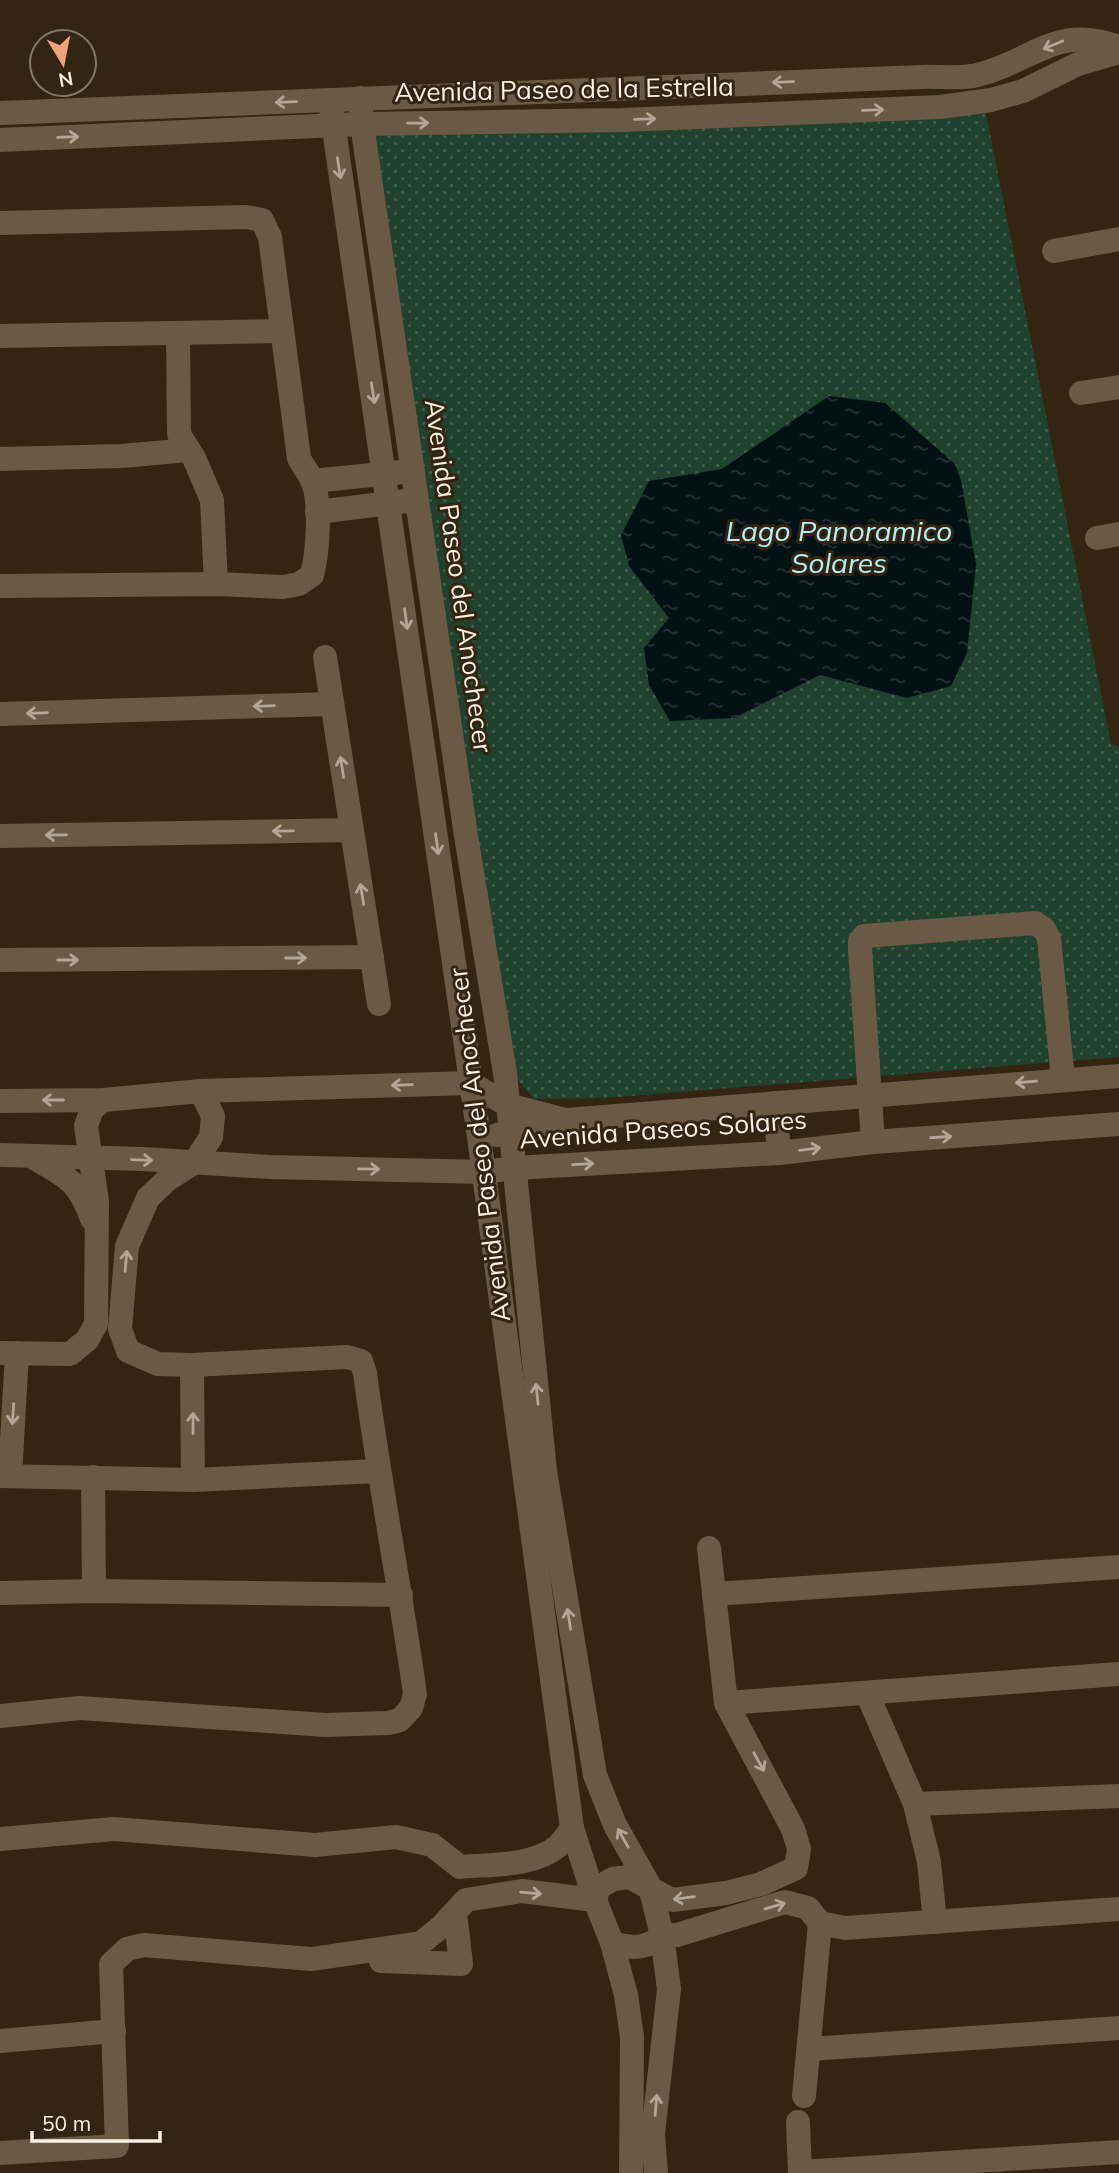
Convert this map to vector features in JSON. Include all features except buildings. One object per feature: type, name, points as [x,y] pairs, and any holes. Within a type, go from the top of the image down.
[{"type":"street","name":"Avenida Paseo de la Estrella","points":[[0,113],[960,77],[980,75],[1068,38],[1097,39],[1119,50]]},
{"type":"street","name":"Avenida Paseo de la Estrella","points":[[0,140],[362,124],[622,120],[940,107],[991,100],[1023,91],[1078,64],[1119,50]]},
{"type":"street","name":"Avenida Paseo del Anochecer","points":[[360,98],[466,836],[505,1073],[545,1471],[596,1775],[615,1825],[650,1887],[662,1935],[669,1989],[653,2134],[656,2173]]},
{"type":"street","name":"Avenida Paseo del Anochecer","points":[[330,101],[390,504],[470,1083],[480,1137],[572,1828],[595,1900],[612,1942],[626,1995],[632,2037],[631,2173]]},
{"type":"street","points":[[0,223],[246,218],[262,220],[270,237],[299,458],[312,481],[317,512],[316,561],[312,575],[299,584],[283,587],[216,584],[0,586]]},
{"type":"street","points":[[1054,251],[1119,239]]},
{"type":"street","points":[[0,337],[282,331]]},
{"type":"street","points":[[178,333],[179,434],[212,500],[216,584]]},
{"type":"street","points":[[1081,393],[1119,387]]},
{"type":"street","points":[[0,459],[122,456],[188,450]]},
{"type":"street","points":[[312,481],[413,471]]},
{"type":"street","points":[[317,512],[418,499]]},
{"type":"street","points":[[325,657],[379,1004]]},
{"type":"street","points":[[0,714],[332,704]]},
{"type":"street","points":[[0,836],[352,830]]},
{"type":"street","points":[[873,1142],[860,949],[860,941],[864,936],[1035,923],[1044,929],[1049,938],[1063,1079]]},
{"type":"street","points":[[0,960],[372,957]]},
{"type":"street","name":"Avenida Paseos Solares","points":[[480,1137],[511,1134],[566,1119],[1119,1076]]},
{"type":"street","points":[[0,1101],[103,1100],[201,1091],[470,1083]]},
{"type":"street","name":"Avenida Paseos Solares","points":[[470,1083],[508,1105],[566,1119]]},
{"type":"street","points":[[0,1716],[80,1708],[326,1725],[388,1723],[400,1720],[411,1708],[415,1695],[401,1595],[378,1471],[366,1373],[361,1361],[347,1357],[192,1366],[158,1364],[128,1351],[120,1329],[127,1246],[148,1198],[168,1179],[195,1162],[211,1137],[212,1116],[201,1091]]},
{"type":"street","points":[[103,1100],[92,1109],[86,1126],[97,1201],[96,1324],[88,1340],[70,1354],[9,1353],[5,1476],[193,1480],[378,1471]]},
{"type":"street","points":[[775,1103],[779,1153]]},
{"type":"street","name":"Avenida Paseos Solares","points":[[0,1155],[270,1167],[484,1172],[779,1153],[873,1142],[1119,1124]]},
{"type":"street","points":[[32,1157],[70,1179],[84,1197],[96,1230]]},
{"type":"street","points":[[192,1366],[193,1480]]},
{"type":"street","points":[[93,1477],[94,1591]]},
{"type":"street","points":[[311,1959],[421,1943],[461,1906],[522,1891],[595,1900],[599,1887],[613,1879],[629,1877],[672,1900],[761,1885],[796,1868],[799,1849],[793,1829],[726,1703],[709,1548]]},
{"type":"street","points":[[715,1594],[1119,1567]]},
{"type":"street","points":[[0,1593],[94,1591],[401,1595]]},
{"type":"street","points":[[726,1703],[1119,1674]]},
{"type":"street","points":[[867,1693],[915,1804],[929,1862],[935,1922]]},
{"type":"street","points":[[915,1804],[1119,1796]]},
{"type":"street","points":[[0,1839],[114,1829],[315,1845],[396,1837],[432,1845],[460,1867],[520,1862],[544,1855],[559,1845],[572,1828]]},
{"type":"street","points":[[0,2153],[117,2146],[111,1964],[127,1949],[144,1945],[311,1959],[461,1964],[460,1867]]},
{"type":"street","points":[[726,1893],[736,1918]]},
{"type":"street","points":[[612,1942],[628,1947],[646,1945],[662,1935],[677,1934],[785,1902],[808,1908],[820,1923],[845,1928],[1119,1909]]},
{"type":"street","points":[[804,2096],[820,1923]]},
{"type":"street","points":[[810,2049],[1119,2028]]},
{"type":"street","points":[[0,2041],[114,2031]]},
{"type":"street","points":[[798,2122],[800,2173],[1119,2152]]},
{"type":"green space","points":[[982,93],[1111,744],[1119,746],[1119,1057],[605,1098],[534,1099],[515,1077],[362,124]]},
{"type":"water","name":"Lago Panoramico Solares","points":[[829,396],[885,403],[955,464],[961,480],[976,564],[967,653],[951,686],[907,698],[820,675],[734,718],[670,721],[649,685],[644,648],[669,618],[629,566],[621,535],[649,481],[722,469]]}]
